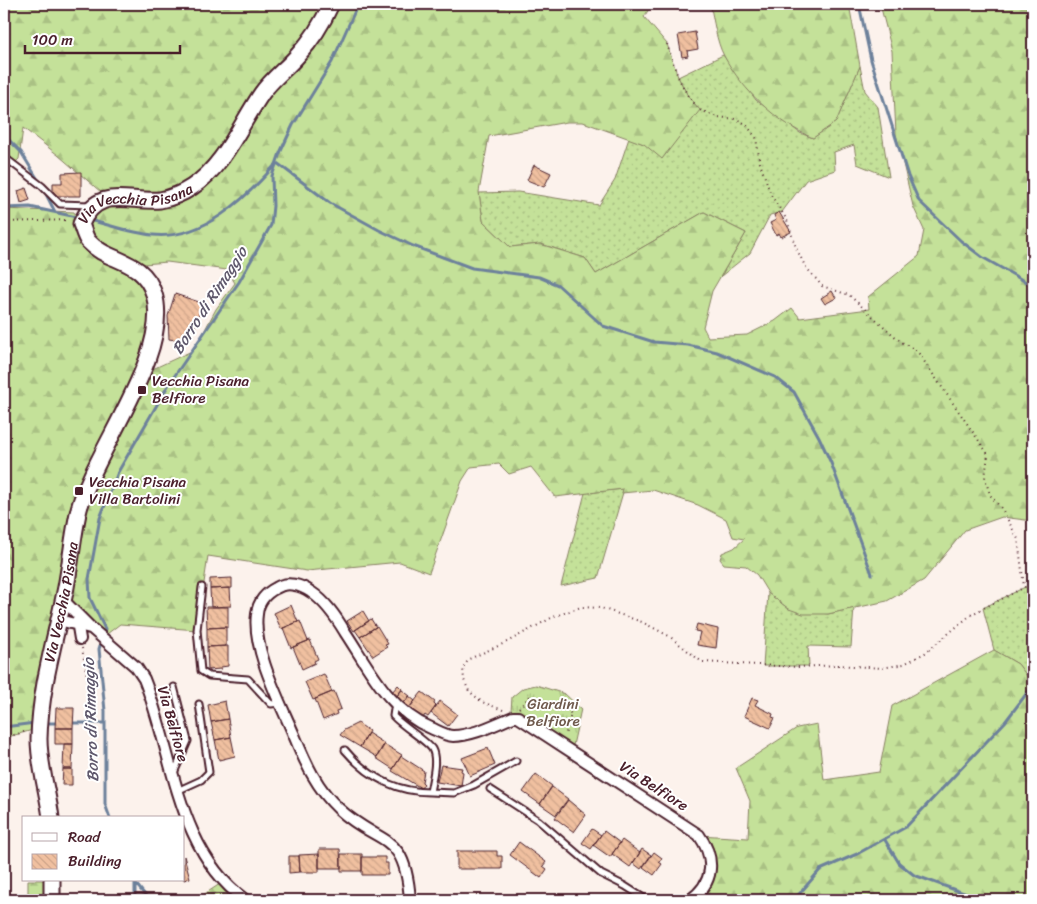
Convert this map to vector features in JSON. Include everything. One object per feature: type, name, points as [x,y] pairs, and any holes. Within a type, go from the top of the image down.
[{"type":"main road","name":"Via Vecchia Pisana","points":[[51,816],[40,759],[43,689],[59,620],[84,492],[146,364],[154,335],[154,296],[147,279],[131,265],[88,241],[81,224],[93,205],[109,199],[160,200],[176,196],[192,187],[210,172],[224,154],[263,92],[299,54],[317,30],[331,4]]},
{"type":"main road","points":[[52,882],[52,900]]},
{"type":"street","points":[[410,900],[408,881],[397,849],[384,838],[340,810],[321,790],[302,755],[266,664],[256,629],[257,611],[266,594],[280,585],[297,584],[312,592],[331,610],[382,689],[395,703],[426,726],[451,736],[468,734],[513,716]]},
{"type":"street","name":"Via Belfiore","points":[[63,600],[91,628],[136,667],[144,679],[183,812],[205,856],[223,882],[245,900]]},
{"type":"street","points":[[75,612],[80,639]]},
{"type":"street","name":"Via Belfiore","points":[[59,620],[91,628]]},
{"type":"street","name":"Via Belfiore","points":[[513,716],[527,721],[563,744],[699,835],[707,846],[711,862],[702,892],[690,900]]},
{"type":"lane","points":[[4,157],[42,186],[60,204],[93,205]]},
{"type":"lane","points":[[202,587],[197,630],[201,671],[209,676],[248,680],[270,704],[281,703]]},
{"type":"lane","points":[[173,775],[188,741],[174,687]]},
{"type":"lane","points":[[395,703],[393,716],[403,727],[431,748],[434,757],[430,792]]},
{"type":"lane","name":"Via Belfiore","points":[[177,791],[201,780],[209,772],[198,704]]},
{"type":"lane","points":[[345,750],[358,766],[393,786],[414,792],[454,794],[516,761]]},
{"type":"lane","points":[[490,789],[538,820],[601,874],[626,886],[647,900]]},
{"type":"path","points":[[667,44],[678,77],[688,96],[700,110],[717,117],[736,119],[746,124],[756,138],[760,163],[771,195],[787,220],[796,248],[805,266],[822,286],[849,295],[900,341],[916,351],[988,454],[985,478],[990,495],[1002,509],[1018,539],[1024,587]]},
{"type":"path","points":[[4,222],[83,220]]},
{"type":"path","points":[[563,744],[571,714],[568,710],[530,696],[513,716],[482,702],[469,691],[464,680],[463,668],[469,659],[507,642],[552,617],[581,607],[601,608],[642,622],[669,636],[702,662],[798,667],[838,665],[882,668],[904,664],[925,653],[972,614],[1033,583]]},
{"type":"path","points":[[80,639],[86,669],[87,693]]},
{"type":"path","points":[[4,738],[40,728]]},
{"type":"green space","points":[[4,4],[652,4],[644,17],[667,44],[678,77],[688,96],[700,110],[662,159],[644,144],[583,122],[567,122],[489,136],[479,192],[483,221],[510,247],[540,244],[585,258],[596,274],[704,212],[746,233],[712,291],[703,327],[708,337],[747,335],[775,321],[792,308],[800,318],[869,309],[868,297],[919,256],[924,230],[913,206],[896,134],[892,51],[880,4],[1033,4],[1033,521],[1002,517],[965,530],[924,580],[887,601],[828,614],[803,614],[789,609],[768,593],[757,575],[746,566],[724,564],[720,559],[722,553],[734,548],[744,539],[733,537],[726,519],[698,505],[653,490],[622,493],[623,489],[555,497],[531,467],[509,474],[499,464],[471,467],[462,481],[429,573],[400,562],[307,571],[208,556],[197,630],[120,624],[103,637],[64,600],[40,728],[4,738],[4,209],[74,212],[81,224],[109,199],[23,128],[19,159],[4,173]],"holes":[[[167,262],[227,270],[235,283],[216,309],[194,350],[144,373],[154,296],[132,265]]]},
{"type":"green space","points":[[710,4],[849,4],[860,66],[836,122],[813,138],[786,123],[762,104],[741,81],[724,56],[717,37]]},
{"type":"green space","points":[[723,55],[756,100],[800,133],[813,138],[836,122],[860,66],[865,91],[878,107],[889,177],[857,164],[854,145],[834,152],[835,170],[806,180],[782,212],[770,215],[750,253],[721,276],[746,233],[704,212],[596,274],[585,258],[541,244],[510,247],[483,221],[479,193],[518,192],[599,205],[615,180],[629,138],[644,144],[688,96],[678,77]]},
{"type":"green space","points":[[624,489],[598,578],[561,586],[585,493]]},
{"type":"green space","points":[[1033,583],[1033,684],[1018,664],[994,650],[983,608]]},
{"type":"green space","points":[[768,593],[789,609],[828,614],[854,608],[851,647],[808,646],[809,666],[763,666]]},
{"type":"green space","points":[[994,650],[1018,664],[1033,684],[1033,900],[690,900],[708,877],[699,835],[748,838],[750,801],[736,768],[797,728],[817,724],[824,780],[879,772],[892,706]]},
{"type":"green space","name":"Giardini Belfiore","points":[[536,685],[565,694],[581,709],[572,750],[511,711],[512,697],[523,688]]},
{"type":"green space","points":[[28,882],[52,882],[52,900],[28,900]]},
{"type":"green space","points":[[223,882],[245,900],[199,900],[200,897]]},
{"type":"building","points":[[695,32],[698,49],[687,51],[688,56],[682,57],[678,35]]},
{"type":"building","points":[[534,165],[551,173],[544,187],[527,180]]},
{"type":"building","points":[[81,172],[81,196],[53,196],[53,183],[62,183],[62,173]]},
{"type":"building","points":[[26,188],[30,200],[21,203],[18,191]]},
{"type":"building","points":[[779,212],[791,232],[781,237],[779,233],[776,235],[770,223],[776,220],[774,215]]},
{"type":"building","points":[[832,291],[836,298],[825,304],[821,298]]},
{"type":"building","points":[[175,294],[202,303],[195,327],[184,341],[169,339],[168,316]]},
{"type":"building","points":[[232,578],[232,588],[210,589],[210,579]]},
{"type":"building","points":[[230,588],[231,606],[211,607],[210,589]]},
{"type":"building","points":[[291,605],[298,622],[281,629],[274,613]]},
{"type":"building","points":[[206,607],[228,607],[228,627],[207,628]]},
{"type":"building","points":[[363,611],[369,621],[354,631],[347,621]]},
{"type":"building","points":[[371,619],[376,627],[360,637],[355,630]]},
{"type":"building","points":[[300,621],[308,641],[291,648],[283,628]]},
{"type":"building","points":[[697,624],[718,629],[716,648],[697,645],[700,632],[695,631]]},
{"type":"building","points":[[377,626],[388,644],[385,645],[387,647],[373,656],[360,637]]},
{"type":"building","points":[[226,627],[226,646],[207,647],[207,628]]},
{"type":"building","points":[[310,640],[318,659],[314,661],[315,663],[302,669],[293,647]]},
{"type":"building","points":[[228,646],[228,666],[221,667],[221,669],[208,670],[207,647]]},
{"type":"building","points":[[324,674],[332,692],[313,700],[305,682]]},
{"type":"building","points":[[398,685],[402,689],[397,696],[392,692]]},
{"type":"building","points":[[402,690],[410,696],[403,704],[395,698]]},
{"type":"building","points":[[334,691],[341,709],[336,711],[337,714],[323,720],[315,699]]},
{"type":"building","points":[[422,692],[435,702],[436,706],[428,717],[425,715],[423,718],[409,708]]},
{"type":"building","points":[[409,696],[415,701],[409,708],[404,703]]},
{"type":"building","points":[[752,698],[758,700],[755,705],[773,714],[772,717],[775,718],[770,728],[744,716]]},
{"type":"building","points":[[225,701],[228,719],[211,722],[208,705]]},
{"type":"building","points":[[440,701],[457,714],[448,726],[431,713]]},
{"type":"building","points":[[56,708],[74,708],[73,728],[55,728]]},
{"type":"building","points":[[228,719],[231,737],[215,740],[211,722]]},
{"type":"building","points":[[358,723],[369,731],[360,747],[340,735],[344,730]]},
{"type":"building","points":[[55,728],[73,728],[73,744],[55,744]]},
{"type":"building","points":[[368,733],[385,744],[377,757],[360,747]]},
{"type":"building","points":[[231,737],[235,756],[219,760],[215,740]]},
{"type":"building","points":[[64,744],[73,744],[72,769],[63,769]]},
{"type":"building","points":[[384,744],[402,755],[393,769],[376,758]]},
{"type":"building","points":[[488,748],[495,765],[470,776],[462,758]]},
{"type":"building","points":[[401,756],[424,771],[422,782],[424,784],[421,788],[392,771]]},
{"type":"building","points":[[441,765],[462,768],[461,786],[437,782]]},
{"type":"building","points":[[63,769],[72,769],[72,785],[62,785]]},
{"type":"building","points":[[536,774],[552,786],[540,804],[523,792]]},
{"type":"building","points":[[552,787],[568,799],[556,815],[540,804]]},
{"type":"building","points":[[568,800],[586,815],[574,832],[555,818]]},
{"type":"building","points":[[592,829],[601,835],[591,849],[582,843]]},
{"type":"building","points":[[604,831],[620,843],[610,857],[593,845]]},
{"type":"building","points":[[622,840],[640,853],[630,867],[612,854]]},
{"type":"building","points":[[519,842],[546,862],[543,866],[547,869],[541,878],[510,855]]},
{"type":"building","points":[[319,849],[340,849],[341,868],[319,868]]},
{"type":"building","points":[[642,849],[651,855],[641,869],[633,863]]},
{"type":"building","points":[[457,851],[497,851],[497,856],[502,856],[502,869],[457,869]]},
{"type":"building","points":[[654,852],[662,858],[659,862],[662,864],[654,875],[643,867]]},
{"type":"building","points":[[319,854],[319,872],[300,872],[299,855]]},
{"type":"building","points":[[341,854],[362,854],[362,871],[341,871]]},
{"type":"building","points":[[289,856],[299,856],[300,872],[289,873]]},
{"type":"building","points":[[362,857],[385,857],[385,863],[388,863],[388,875],[362,875]]},
{"type":"building","points":[[185,860],[190,878],[185,880]]},
{"type":"waterway","name":"Borro di Rimaggio","points":[[109,816],[105,804],[105,711],[99,649],[105,629],[90,598],[89,579],[100,518],[118,472],[169,384],[239,282],[271,225],[273,206],[272,176],[280,153],[293,125],[332,62],[358,4]]},
{"type":"waterway","points":[[859,4],[871,60],[908,176],[919,201],[961,241],[982,257],[1033,286]]},
{"type":"waterway","points":[[4,135],[21,152],[40,183]]},
{"type":"waterway","points":[[277,163],[330,203],[413,246],[472,268],[539,277],[558,285],[603,326],[654,342],[688,345],[717,352],[775,377],[794,392],[819,437],[831,463],[872,574]]},
{"type":"waterway","points":[[89,220],[129,231],[153,235],[171,235],[189,231],[222,215],[250,191],[275,165]]},
{"type":"waterway","points":[[44,190],[55,212]]},
{"type":"waterway","points":[[4,208],[30,207],[81,218]]},
{"type":"waterway","points":[[794,900],[820,870],[857,854],[906,827],[1005,722],[1033,685]]},
{"type":"waterway","points":[[4,727],[35,723]]},
{"type":"waterway","points":[[43,723],[57,723]]},
{"type":"waterway","points":[[71,723],[105,723]]},
{"type":"waterway","points":[[885,840],[899,863],[914,875],[983,900]]},
{"type":"waterway","name":"Borro di Rimaggio","points":[[135,882],[135,900]]},
{"type":"waterway","points":[[136,884],[149,900]]},
{"type":"place","name":"Vecchia Pisana Belfiore","points":[[142,390]]},
{"type":"place","name":"Vecchia Pisana Villa Bartolini","points":[[79,491]]}]
